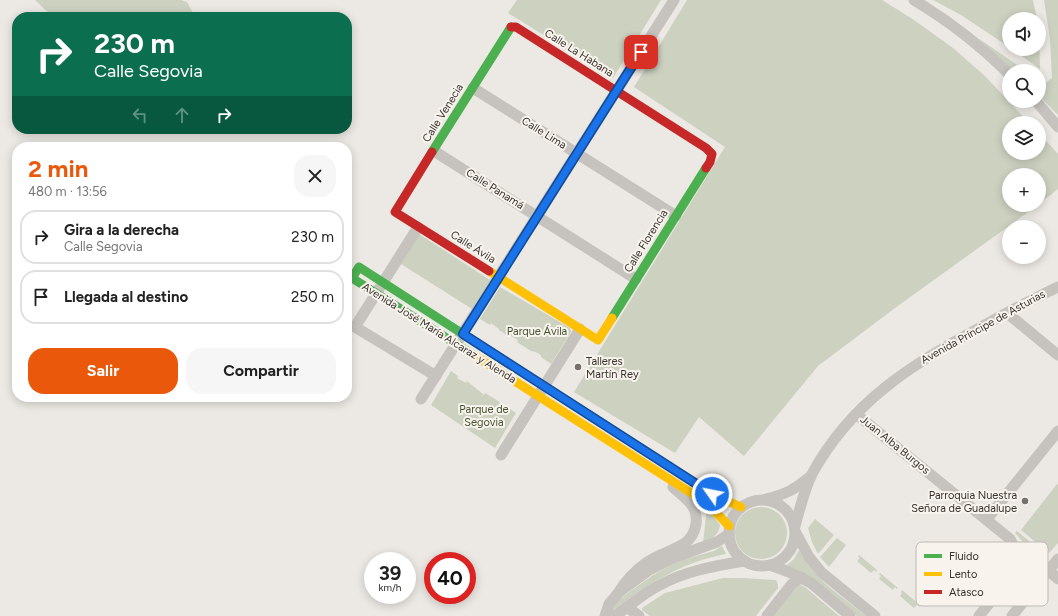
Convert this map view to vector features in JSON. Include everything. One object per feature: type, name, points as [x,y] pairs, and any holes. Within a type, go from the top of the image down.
[{"type":"street","points":[[421,399],[674,0]]},
{"type":"street","points":[[914,0],[954,26],[986,51],[1002,67]]},
{"type":"street","name":"Calle La Habana","points":[[511,27],[516,27],[706,148],[712,154]]},
{"type":"street","name":"Calle Venecia","points":[[396,212],[511,27]]},
{"type":"street","name":"Calle Lima","points":[[473,88],[676,216]]},
{"type":"street","points":[[1042,108],[1058,127]]},
{"type":"street","name":"Calle Panamá","points":[[434,151],[636,279]]},
{"type":"street","name":"Calle Florencia","points":[[598,340],[710,162],[712,154]]},
{"type":"street","name":"Calle Ávila","points":[[396,212],[598,340]]},
{"type":"street","points":[[418,227],[355,327],[436,376]]},
{"type":"street","name":"Avenida José María Alcaraz y Alenda","points":[[729,530],[707,503],[352,278],[359,267],[712,494],[741,507]]},
{"type":"street","name":"Avenida Príncipe de Asturias","points":[[795,529],[803,499],[812,475],[828,448],[856,414],[886,386],[940,348],[1058,287]]},
{"type":"street","points":[[1007,313],[1058,355]]},
{"type":"street","points":[[501,455],[580,329]]},
{"type":"street","name":"Juan Alba Burgos","points":[[856,414],[986,519],[1012,542]]},
{"type":"street","points":[[986,519],[1058,431]]},
{"type":"street","name":"Avenida José María Alcaraz y Alenda","points":[[619,592],[628,578],[646,563],[685,544],[692,537],[696,525],[696,515],[691,504],[655,470]]},
{"type":"street","name":"Avenida Príncipe de Asturias","points":[[766,500],[783,495],[795,489],[812,475]]},
{"type":"street","points":[[766,500],[777,503],[786,510],[793,519],[795,529],[794,544],[788,554],[780,561],[770,565],[756,566],[744,561],[736,554],[731,544],[729,530],[732,519],[741,507],[749,502],[766,500]]},
{"type":"street","points":[[795,529],[809,557],[821,572],[875,616]]},
{"type":"street","points":[[605,616],[609,604],[619,592],[649,570],[674,557],[716,542],[729,530]]},
{"type":"street","points":[[1058,559],[1048,571],[1058,579]]},
{"type":"street","points":[[615,616],[657,586],[683,574],[706,567],[744,561]]},
{"type":"street","points":[[770,565],[801,577],[811,583],[850,616]]},
{"type":"street","points":[[767,616],[792,584],[801,577]]},
{"type":"street","points":[[979,616],[987,606]]},
{"type":"street","points":[[1012,616],[1020,606]]},
{"type":"street","points":[[627,607],[639,616]]},
{"type":"green space","points":[[35,0],[181,0],[187,2],[192,12],[48,12]]},
{"type":"green space","points":[[517,0],[661,0],[613,78],[508,13]]},
{"type":"green space","points":[[687,0],[882,0],[914,20],[953,48],[985,76],[1002,94],[1002,108],[1015,108],[1022,116],[1002,116],[1002,160],[1046,160],[1046,141],[1058,154],[1058,189],[1046,198],[1046,168],[1002,168],[1002,212],[1028,212],[1017,220],[1002,220],[1002,231],[818,366],[744,456],[699,417],[675,453],[574,392],[725,147],[634,87]]},
{"type":"green space","points":[[933,0],[1033,0],[1036,12],[1002,12],[1002,42],[961,15]]},
{"type":"green space","points":[[1044,0],[1058,0],[1058,115],[1046,103],[1046,82],[1052,78],[1050,39]]},
{"type":"green space","points":[[978,38],[1002,56],[1016,64],[1006,64]]},
{"type":"green space","points":[[1022,56],[1040,56],[1040,64],[1033,64]]},
{"type":"green space","points":[[419,234],[490,280],[472,309],[401,264]]},
{"type":"green space","name":"Parque Ávila","points":[[500,287],[570,328],[571,332],[551,364],[541,357],[541,355],[531,351],[517,342],[518,340],[509,335],[508,337],[491,323],[490,325],[480,319]]},
{"type":"green space","name":"Parque de Segovia","points":[[451,371],[458,376],[457,378],[466,383],[467,381],[484,395],[485,393],[516,413],[495,448],[431,405]]},
{"type":"green space","points":[[1057,484],[1058,543],[1049,553],[1048,542],[1036,542],[1021,530]]},
{"type":"green space","points":[[761,507],[771,509],[779,515],[785,523],[787,533],[785,543],[779,551],[771,557],[761,559],[751,557],[743,551],[737,543],[735,533],[737,523],[743,515],[751,509]]},
{"type":"green space","points":[[707,508],[720,525],[718,532],[714,537],[703,543]]},
{"type":"green space","points":[[815,519],[834,535],[818,554],[812,542],[808,528]]},
{"type":"green space","points":[[1017,531],[1030,542],[1023,542],[1015,533]]},
{"type":"green space","points":[[837,538],[846,545],[829,567],[820,557]]},
{"type":"green space","points":[[722,546],[726,554],[694,563],[665,576],[611,612],[618,600],[653,575],[681,560],[714,551]]},
{"type":"green space","points":[[799,550],[812,570],[820,578],[866,616],[857,616],[806,575],[787,565],[794,559]]},
{"type":"green space","points":[[859,555],[877,570],[876,572],[874,570],[871,573],[857,561],[860,558],[858,557]]},
{"type":"green space","points":[[880,573],[898,588],[897,589],[895,587],[893,590],[879,579],[881,576],[879,574]]},
{"type":"green space","points":[[723,578],[776,580],[778,588],[756,616],[650,616],[642,610],[642,608],[665,593]]},
{"type":"green space","points":[[799,584],[806,588],[839,616],[774,616]]},
{"type":"green space","points":[[902,590],[916,602],[916,606],[914,608],[900,596],[902,593]]},
{"type":"traffic: fast","points":[[432,152],[511,27]]},
{"type":"traffic: fast","points":[[612,318],[706,168]]},
{"type":"traffic: fast","points":[[475,356],[352,278],[359,267],[497,356]]},
{"type":"traffic: slow","points":[[489,271],[598,340],[612,318]]},
{"type":"traffic: slow","points":[[475,356],[707,503],[729,526]]},
{"type":"traffic: slow","points":[[497,356],[712,494],[741,507]]},
{"type":"traffic: jam","points":[[511,27],[516,27],[706,148],[712,154],[710,162],[706,168]]},
{"type":"traffic: jam","points":[[432,152],[395,212],[489,271]]},
{"type":"place","name":"Talleres Martín Rey","points":[[578,367]]},
{"type":"place","name":"Parroquia Nuestra Señora de Guadalupe","points":[[1025,501]]},
{"type":"route","points":[[641,52],[463,334],[712,494]]}]
